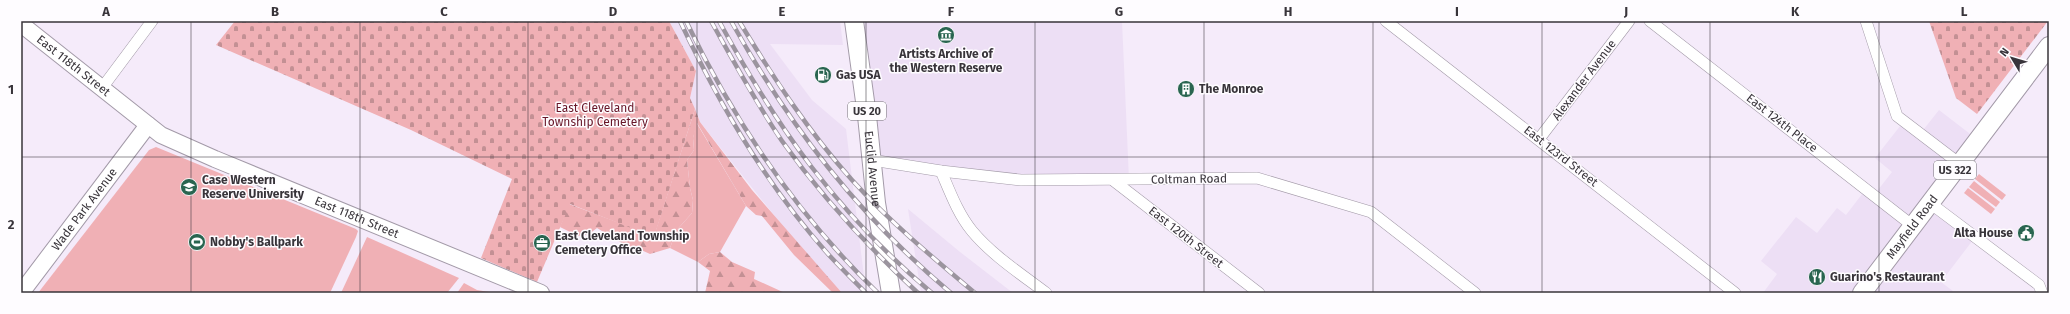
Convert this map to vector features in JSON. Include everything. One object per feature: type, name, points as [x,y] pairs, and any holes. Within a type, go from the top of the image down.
[{"type":"main road","name":"Euclid Avenue","points":[[854,21],[876,203],[892,293]]},
{"type":"main road","name":"Mayfield Road","points":[[1862,293],[2049,46]]},
{"type":"street","points":[[102,88],[152,21]]},
{"type":"street","name":"East 123rd Street","points":[[1386,21],[1733,292]]},
{"type":"street","name":"Alexander Avenue","points":[[1539,139],[1629,21]]},
{"type":"street","name":"East 124th Place","points":[[1650,21],[1913,226]]},
{"type":"street","points":[[1866,21],[1897,116],[1960,164]]},
{"type":"street","name":"East 118th Street","points":[[21,24],[161,135],[215,159],[541,293]]},
{"type":"street","name":"Wade Park Avenue","points":[[21,293],[148,125]]},
{"type":"street","name":"Coltman Road","points":[[872,160],[941,171],[1022,180],[1114,181],[1257,178],[1371,212],[1475,293]]},
{"type":"street","points":[[941,171],[960,214],[973,232],[997,255],[1046,293]]},
{"type":"street","name":"East 120th Street","points":[[1114,181],[1259,293]]},
{"type":"street","points":[[1930,203],[2040,289]]},
{"type":"shaded area","points":[[669,21],[840,21],[843,45],[770,44],[812,100],[846,129],[866,293],[840,292],[800,248],[700,122],[690,98],[696,71]]},
{"type":"shaded area","points":[[854,21],[1122,21],[1129,180],[1021,180],[872,160]]},
{"type":"shaded area","points":[[1939,110],[1978,140],[1931,203],[1976,236],[1941,282],[1953,291],[1951,293],[1763,293],[1777,274],[1761,261],[1796,217],[1817,233],[1837,208],[1846,215],[1866,189],[1874,195],[1892,172],[1875,158],[1904,121],[1920,134]]},
{"type":"shaded area","points":[[908,209],[960,252],[1013,293],[921,293]]},
{"type":"green space","name":"East Cleveland Township Cemetery","points":[[235,21],[669,21],[696,71],[690,98],[695,109],[654,237],[570,204],[537,282],[481,258],[512,179],[411,130],[216,45]]},
{"type":"green space","points":[[1929,21],[2048,21],[1977,114],[1956,98]]},
{"type":"green space","points":[[695,109],[700,122],[752,190],[842,293],[833,293],[794,255],[762,216],[756,215],[746,206],[697,123],[693,138],[694,150],[687,160],[693,200],[692,213],[676,231],[670,248],[650,254],[639,249],[629,252],[625,245],[597,228],[589,234],[578,236],[560,227],[569,204],[654,236]]},
{"type":"green space","points":[[696,122],[746,206],[720,252],[709,254],[698,262],[670,248],[676,231],[692,213],[693,200],[687,160],[694,150],[693,138]]},
{"type":"green space","name":"Nobby's Ballpark","points":[[156,147],[356,229],[358,231],[356,237],[330,293],[38,293],[149,150]]},
{"type":"green space","points":[[1979,174],[2006,195],[2002,200],[1975,179]]},
{"type":"green space","points":[[1974,181],[2000,202],[1996,207],[1969,187]]},
{"type":"green space","points":[[1968,188],[1995,209],[1991,214],[1964,193]]},
{"type":"green space","points":[[367,237],[459,278],[447,293],[341,293]]},
{"type":"green space","points":[[720,252],[732,262],[755,272],[754,279],[785,293],[705,293],[710,271],[698,262],[709,254]]},
{"type":"green space","points":[[464,283],[477,290],[495,293],[457,293]]},
{"type":"railway","points":[[680,21],[711,83],[745,143],[764,172],[805,228],[866,293]]},
{"type":"railway","points":[[686,21],[725,95],[770,166],[821,232],[878,293]]},
{"type":"railway","points":[[711,21],[763,112],[797,162],[846,221],[881,258],[918,293]]},
{"type":"railway","points":[[719,21],[764,98],[812,168],[867,232],[898,263],[932,293]]},
{"type":"railway","points":[[731,21],[777,97],[828,168],[856,201],[886,232],[917,263],[951,293]]},
{"type":"railway","points":[[739,21],[765,63],[806,123],[852,180],[896,224],[975,293]]},
{"type":"place","name":"Artists Archive of the Western Reserve","points":[[946,35]]},
{"type":"place","name":"Gas USA","points":[[823,75]]},
{"type":"place","name":"The Monroe","points":[[1186,89]]},
{"type":"place","name":"Case Western Reserve University","points":[[189,187]]},
{"type":"place","name":"Alta House","points":[[2026,233]]},
{"type":"place","name":"Nobby's Ballpark","points":[[197,242]]},
{"type":"place","name":"East Cleveland Township Cemetery Office","points":[[542,243]]},
{"type":"place","name":"Guarino's Restaurant","points":[[1817,277]]}]
